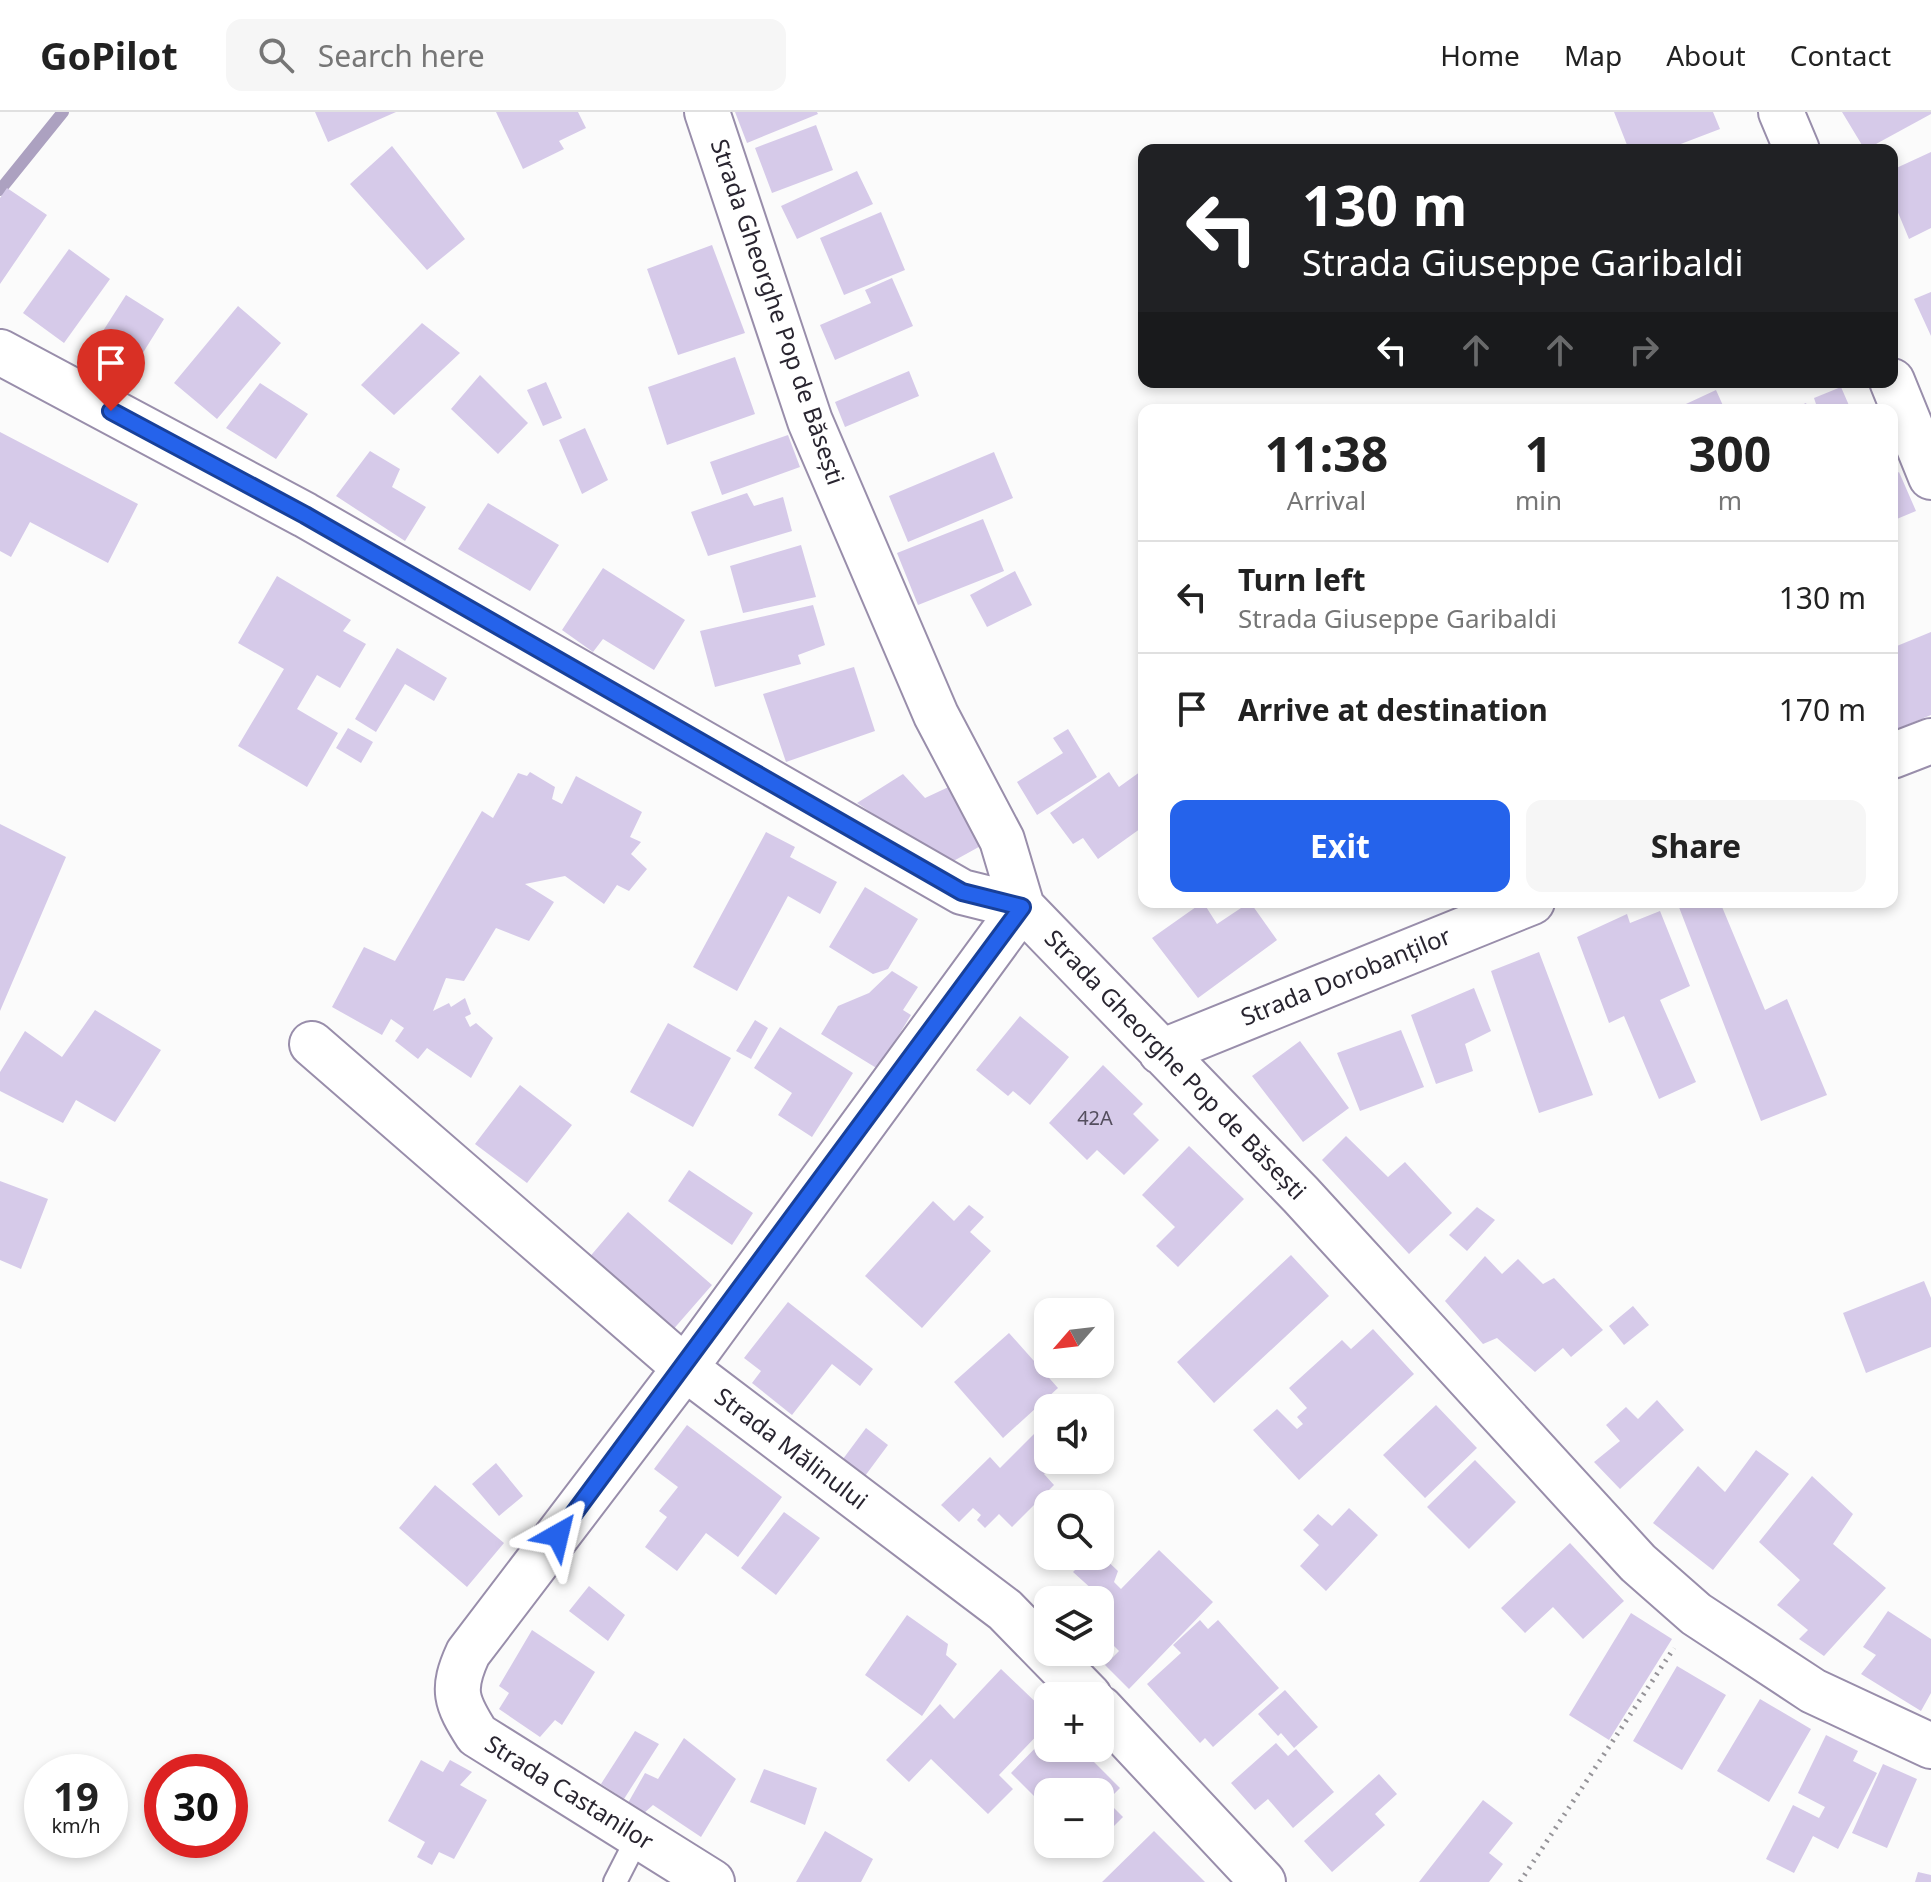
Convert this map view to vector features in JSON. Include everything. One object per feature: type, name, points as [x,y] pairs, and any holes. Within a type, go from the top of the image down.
[{"type":"street","name":"Strada Gheorghe Pop de Băsești","points":[[707,112],[810,421],[936,715],[1002,840],[1022,907],[1301,1195],[1638,1563],[1696,1614],[1813,1691],[1931,1746]]},
{"type":"street","points":[[1781,112],[1794,144]]},
{"type":"street","points":[[0,352],[305,515],[962,892],[1022,907]]},
{"type":"street","points":[[1895,388],[1931,477]]},
{"type":"street","points":[[1898,754],[1931,741]]},
{"type":"street","name":"Strada Castanilor","points":[[712,1882],[477,1735],[459,1707],[456,1679],[468,1653],[685,1368],[1022,907]]},
{"type":"street","name":"Strada Dorobanților","points":[[1161,1052],[1517,908]]},
{"type":"street","name":"Strada Mălinului","points":[[312,1044],[685,1368],[1005,1610],[1075,1682]]},
{"type":"street","points":[[1114,1723],[1263,1882]]},
{"type":"lane","points":[[615,1882],[639,1835]]},
{"type":"path","points":[[1520,1882],[1696,1614]]},
{"type":"building","points":[[315,112],[396,112],[328,142]]},
{"type":"building","points":[[496,112],[578,112],[586,128],[559,141],[564,149],[523,169]]},
{"type":"building","points":[[735,112],[817,112],[818,114],[747,143]]},
{"type":"building","points":[[1614,112],[1713,112],[1720,129],[1681,144],[1627,144]]},
{"type":"building","points":[[1842,112],[1931,112],[1876,144],[1861,144]]},
{"type":"building","points":[[816,125],[833,170],[772,193],[755,148]]},
{"type":"building","points":[[392,146],[465,239],[427,270],[350,184]]},
{"type":"building","points":[[1931,152],[1931,228],[1909,239],[1898,212],[1898,167]]},
{"type":"building","points":[[857,171],[873,204],[797,239],[781,206]]},
{"type":"building","points":[[7,188],[47,215],[0,284],[0,198]]},
{"type":"building","points":[[881,212],[905,270],[844,295],[820,238]]},
{"type":"building","points":[[712,245],[745,333],[678,355],[647,269]]},
{"type":"building","points":[[69,249],[110,279],[64,343],[23,313]]},
{"type":"building","points":[[892,278],[913,326],[835,360],[820,325],[871,303],[865,290]]},
{"type":"building","points":[[1931,292],[1931,336],[1914,299]]},
{"type":"building","points":[[126,295],[164,319],[126,380],[87,356]]},
{"type":"building","points":[[238,306],[281,343],[217,419],[174,383]]},
{"type":"building","points":[[422,323],[460,353],[394,415],[361,385]]},
{"type":"building","points":[[735,357],[755,414],[667,445],[648,387]]},
{"type":"building","points":[[909,371],[919,396],[845,427],[835,402]]},
{"type":"building","points":[[480,375],[528,423],[498,454],[451,409]]},
{"type":"building","points":[[546,382],[562,418],[543,426],[527,390]]},
{"type":"building","points":[[260,383],[308,414],[276,459],[226,428]]},
{"type":"building","points":[[1841,388],[1848,404],[1816,404],[1814,398]]},
{"type":"building","points":[[1716,390],[1722,404],[1686,404]]},
{"type":"building","points":[[585,428],[608,480],[582,494],[559,440]]},
{"type":"building","points":[[0,432],[138,504],[108,563],[30,522],[11,557],[0,551]]},
{"type":"building","points":[[788,435],[800,467],[722,495],[710,462]]},
{"type":"building","points":[[370,451],[400,469],[392,487],[426,507],[405,541],[336,496]]},
{"type":"building","points":[[994,452],[1013,498],[908,542],[889,496]]},
{"type":"building","points":[[1898,473],[1916,511],[1898,518]]},
{"type":"building","points":[[747,493],[754,506],[783,497],[792,531],[708,556],[691,512]]},
{"type":"building","points":[[488,503],[559,545],[530,591],[458,549]]},
{"type":"building","points":[[983,519],[1004,571],[918,605],[897,553]]},
{"type":"building","points":[[801,545],[816,597],[743,613],[730,566]]},
{"type":"building","points":[[603,568],[685,620],[654,670],[603,639],[593,652],[562,630]]},
{"type":"building","points":[[1015,571],[1032,605],[987,627],[970,595]]},
{"type":"building","points":[[277,576],[351,620],[343,631],[366,644],[340,688],[317,675],[297,709],[338,733],[307,787],[238,746],[284,669],[238,643]]},
{"type":"building","points":[[813,605],[825,645],[798,655],[801,664],[715,687],[700,631]]},
{"type":"building","points":[[1931,632],[1931,715],[1898,729],[1898,646]]},
{"type":"building","points":[[397,648],[447,678],[434,701],[405,684],[376,732],[355,719]]},
{"type":"building","points":[[854,667],[875,731],[786,762],[763,694]]},
{"type":"building","points":[[348,728],[373,742],[361,763],[336,748]]},
{"type":"building","points":[[1068,729],[1097,777],[1037,815],[1017,782],[1063,753],[1053,738]]},
{"type":"building","points":[[530,772],[555,787],[552,799],[562,804],[576,776],[642,812],[630,837],[641,842],[631,854],[647,869],[629,891],[617,885],[604,904],[565,876],[525,884],[554,902],[529,941],[496,928],[464,981],[446,978],[433,1011],[449,1003],[451,1007],[465,998],[471,1014],[465,1017],[470,1027],[476,1023],[493,1038],[471,1078],[427,1048],[418,1059],[395,1041],[404,1028],[391,1019],[382,1035],[332,1007],[364,947],[395,961],[482,811],[493,818],[518,773],[527,776]]},
{"type":"building","points":[[1109,772],[1119,787],[1138,773],[1138,830],[1098,859],[1083,838],[1073,844],[1050,813]]},
{"type":"building","points":[[903,774],[925,798],[955,784],[986,843],[948,864],[857,803]]},
{"type":"building","points":[[0,824],[66,857],[0,1011]]},
{"type":"building","points":[[766,832],[795,847],[790,857],[837,882],[820,914],[788,896],[737,991],[693,967]]},
{"type":"building","points":[[865,887],[918,919],[888,969],[873,974],[829,947]]},
{"type":"building","points":[[1194,908],[1207,908],[1217,924],[1241,908],[1254,908],[1277,940],[1198,998],[1152,938]]},
{"type":"building","points":[[1679,908],[1722,908],[1765,1010],[1787,999],[1827,1095],[1761,1121]]},
{"type":"building","points":[[1660,911],[1690,986],[1660,1000],[1696,1082],[1659,1099],[1624,1016],[1609,1023],[1577,937],[1627,914],[1630,923]]},
{"type":"building","points":[[1539,952],[1593,1095],[1539,1113],[1491,971]]},
{"type":"building","points":[[892,971],[918,987],[903,1010],[911,1015],[878,1069],[821,1034],[838,1006],[869,993]]},
{"type":"building","points":[[1474,988],[1491,1031],[1465,1044],[1473,1071],[1436,1084],[1411,1015]]},
{"type":"building","points":[[95,1010],[161,1050],[115,1122],[76,1100],[63,1123],[0,1091],[0,1072],[25,1031],[62,1057]]},
{"type":"building","points":[[1020,1016],[1069,1057],[1030,1105],[1013,1091],[1008,1096],[976,1070]]},
{"type":"building","points":[[755,1020],[768,1028],[751,1059],[736,1051]]},
{"type":"building","points":[[668,1023],[731,1058],[693,1127],[630,1092]]},
{"type":"building","points":[[780,1027],[853,1073],[812,1137],[778,1115],[792,1093],[754,1068]]},
{"type":"building","points":[[1401,1030],[1424,1087],[1360,1111],[1337,1053]]},
{"type":"building","points":[[1300,1041],[1349,1108],[1303,1142],[1252,1076]]},
{"type":"building","points":[[1103,1065],[1143,1104],[1133,1114],[1159,1140],[1124,1175],[1097,1150],[1087,1160],[1049,1123]]},
{"type":"building","points":[[520,1085],[572,1125],[527,1183],[475,1144]]},
{"type":"building","points":[[1346,1136],[1388,1177],[1405,1162],[1452,1213],[1409,1254],[1322,1160]]},
{"type":"building","points":[[1189,1146],[1244,1199],[1178,1267],[1156,1246],[1175,1227],[1142,1195]]},
{"type":"building","points":[[689,1170],[753,1213],[732,1245],[668,1201]]},
{"type":"building","points":[[0,1181],[48,1199],[21,1269],[0,1260]]},
{"type":"building","points":[[933,1201],[954,1221],[969,1205],[984,1217],[970,1232],[991,1251],[922,1328],[865,1276]]},
{"type":"building","points":[[1477,1207],[1495,1220],[1467,1251],[1449,1235]]},
{"type":"building","points":[[628,1212],[712,1285],[671,1332],[587,1260]]},
{"type":"building","points":[[1291,1255],[1329,1296],[1214,1403],[1177,1362]]},
{"type":"building","points":[[1485,1256],[1502,1274],[1518,1259],[1543,1284],[1554,1278],[1603,1330],[1571,1357],[1563,1348],[1535,1372],[1497,1338],[1483,1344],[1445,1301]]},
{"type":"building","points":[[1924,1281],[1931,1298],[1931,1347],[1866,1373],[1843,1313]]},
{"type":"building","points":[[788,1302],[873,1369],[860,1386],[832,1364],[792,1415],[752,1383],[761,1371],[744,1358]]},
{"type":"building","points":[[1633,1306],[1649,1325],[1624,1345],[1609,1326]]},
{"type":"building","points":[[1373,1329],[1414,1374],[1299,1480],[1253,1430],[1277,1409],[1297,1429],[1303,1424],[1297,1417],[1307,1408],[1289,1388],[1342,1340],[1351,1349]]},
{"type":"building","points":[[1009,1333],[1034,1361],[1034,1378],[1049,1378],[1058,1388],[1051,1394],[1034,1394],[1034,1410],[1003,1438],[954,1382]]},
{"type":"building","points":[[1657,1400],[1684,1430],[1620,1489],[1594,1462],[1620,1441],[1606,1425],[1626,1407],[1638,1419]]},
{"type":"building","points":[[1436,1405],[1477,1448],[1425,1498],[1383,1455]]},
{"type":"building","points":[[687,1425],[782,1497],[738,1557],[706,1533],[677,1571],[645,1547],[667,1517],[659,1511],[678,1487],[654,1469]]},
{"type":"building","points":[[866,1428],[888,1445],[865,1476],[843,1459]]},
{"type":"building","points":[[1034,1434],[1034,1474],[1044,1474],[1054,1485],[1049,1490],[1034,1490],[1034,1505],[1012,1527],[999,1514],[985,1528],[977,1520],[981,1515],[973,1508],[959,1522],[941,1505],[990,1457],[1000,1468]]},
{"type":"building","points":[[1756,1450],[1789,1474],[1713,1570],[1653,1523],[1698,1466],[1725,1492]]},
{"type":"building","points":[[1475,1460],[1516,1502],[1469,1549],[1427,1507]]},
{"type":"building","points":[[496,1463],[523,1496],[499,1516],[472,1484]]},
{"type":"building","points":[[1812,1476],[1853,1514],[1833,1544],[1886,1588],[1824,1656],[1799,1639],[1808,1630],[1777,1605],[1800,1580],[1759,1542]]},
{"type":"building","points":[[435,1485],[504,1543],[467,1587],[399,1528]]},
{"type":"building","points":[[1349,1508],[1378,1535],[1326,1591],[1300,1566],[1319,1545],[1303,1530],[1318,1514],[1332,1526]]},
{"type":"building","points":[[784,1512],[820,1538],[776,1595],[741,1568]]},
{"type":"building","points":[[1570,1543],[1624,1601],[1583,1639],[1553,1607],[1525,1633],[1501,1608]]},
{"type":"building","points":[[1159,1550],[1213,1602],[1129,1689],[1106,1666],[1114,1666],[1114,1656],[1119,1651],[1114,1646],[1114,1586],[1088,1586],[1073,1572],[1114,1570],[1114,1567],[1118,1571],[1114,1582],[1121,1589]]},
{"type":"building","points":[[589,1586],[625,1615],[608,1641],[569,1611]]},
{"type":"building","points":[[1888,1611],[1931,1639],[1931,1693],[1921,1711],[1861,1674],[1876,1655],[1863,1647]]},
{"type":"building","points":[[1631,1613],[1672,1639],[1609,1740],[1569,1715]]},
{"type":"building","points":[[907,1615],[948,1644],[946,1655],[957,1664],[922,1716],[865,1675]]},
{"type":"building","points":[[1200,1620],[1208,1629],[1218,1620],[1279,1688],[1213,1747],[1205,1738],[1200,1743],[1147,1684],[1181,1653],[1173,1645]]},
{"type":"building","points":[[532,1630],[595,1672],[562,1725],[555,1720],[540,1737],[499,1709],[509,1693],[499,1686]]},
{"type":"building","points":[[1677,1666],[1726,1695],[1682,1770],[1633,1741]]},
{"type":"building","points":[[1001,1669],[1034,1701],[1034,1739],[999,1775],[1013,1789],[988,1814],[931,1759],[909,1782],[886,1760],[940,1704],[954,1719]]},
{"type":"building","points":[[1285,1690],[1318,1727],[1294,1748],[1258,1714]]},
{"type":"building","points":[[1760,1699],[1811,1729],[1769,1802],[1717,1771]]},
{"type":"building","points":[[635,1731],[659,1744],[624,1799],[601,1784]]},
{"type":"building","points":[[1826,1735],[1858,1751],[1853,1761],[1877,1773],[1838,1849],[1813,1836],[1794,1873],[1766,1859],[1793,1805],[1819,1818],[1825,1807],[1798,1793]]},
{"type":"building","points":[[684,1738],[736,1779],[701,1837],[653,1805],[643,1814],[628,1803],[645,1773],[658,1779]]},
{"type":"building","points":[[1276,1743],[1288,1756],[1296,1749],[1334,1792],[1293,1828],[1268,1799],[1255,1810],[1231,1783]]},
{"type":"building","points":[[1034,1749],[1034,1762],[1094,1762],[1110,1778],[1034,1778],[1034,1796],[1011,1773]]},
{"type":"building","points":[[421,1760],[443,1772],[450,1760],[472,1772],[460,1785],[487,1800],[454,1859],[439,1852],[432,1865],[417,1857],[425,1842],[388,1821]]},
{"type":"building","points":[[1883,1764],[1917,1779],[1887,1848],[1852,1833]]},
{"type":"building","points":[[764,1769],[817,1788],[805,1825],[750,1802]]},
{"type":"building","points":[[1379,1774],[1397,1794],[1375,1814],[1385,1825],[1332,1872],[1304,1841]]},
{"type":"building","points":[[1483,1800],[1513,1823],[1489,1853],[1503,1864],[1489,1882],[1419,1882]]},
{"type":"building","points":[[1114,1808],[1123,1817],[1114,1826]]},
{"type":"building","points":[[825,1831],[873,1859],[861,1882],[796,1882]]},
{"type":"building","points":[[1154,1831],[1205,1882],[1102,1882]]},
{"type":"building","points":[[1918,1872],[1931,1875],[1931,1882],[1915,1882]]},
{"type":"waterway","points":[[0,190],[63,112]]},
{"type":"route","points":[[111,411],[305,515],[962,892],[1022,907],[685,1368],[558,1535]]}]
